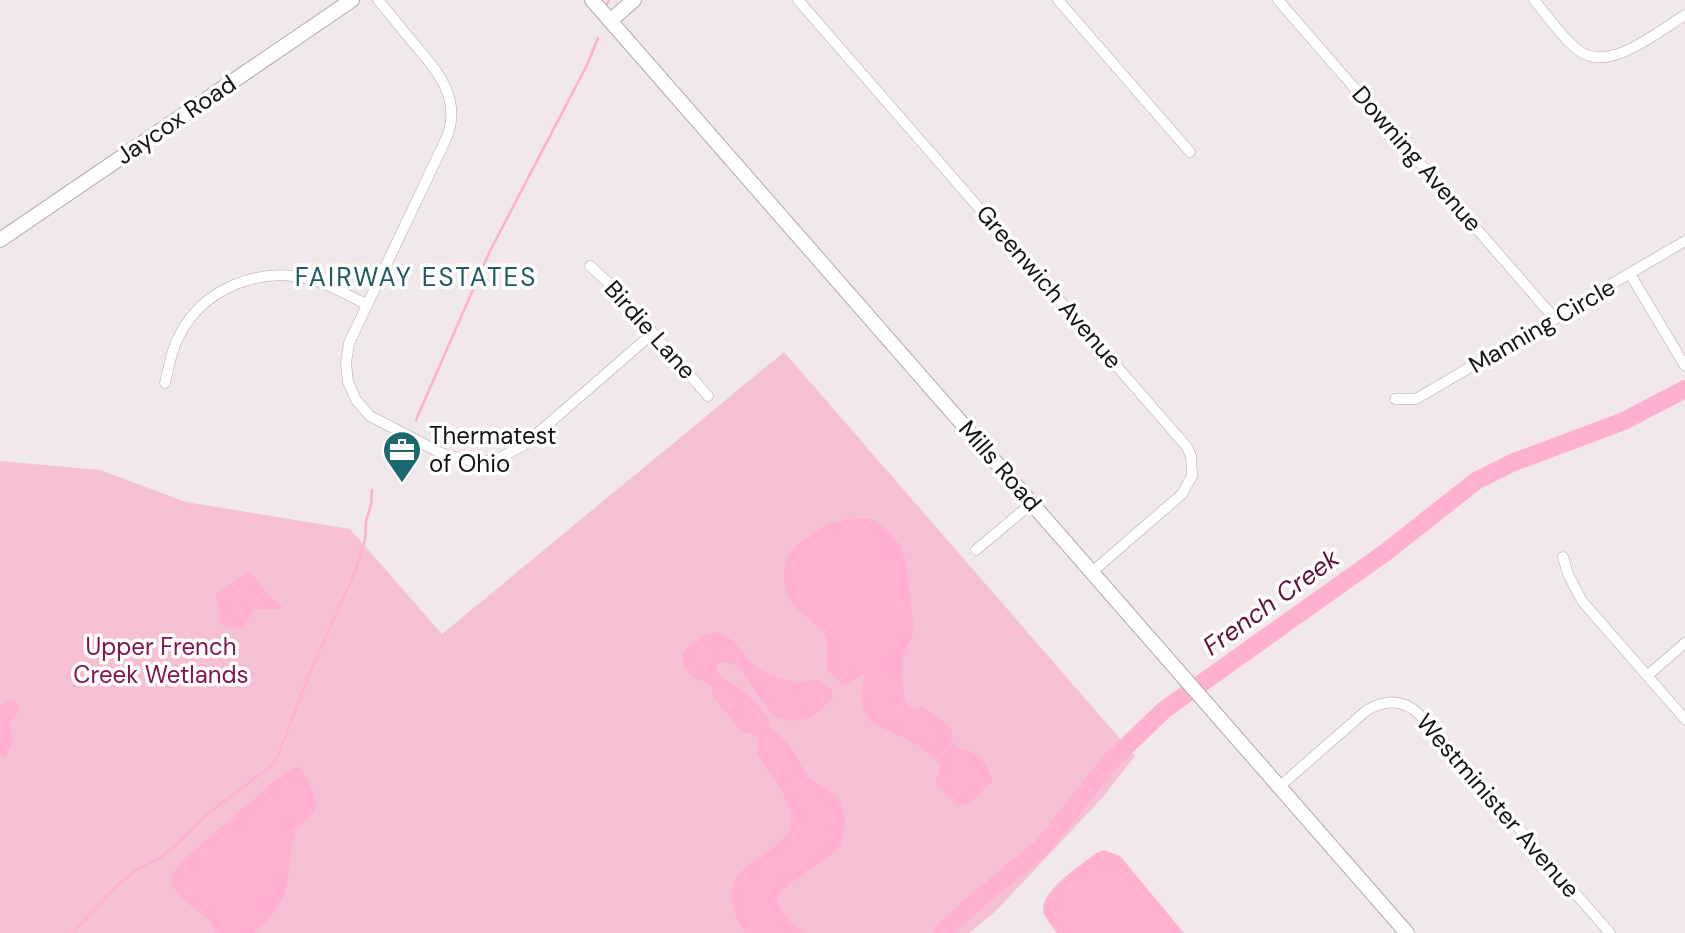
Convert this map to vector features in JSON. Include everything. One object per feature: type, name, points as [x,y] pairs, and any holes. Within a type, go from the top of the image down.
[{"type":"street","name":"Jaycox Road","points":[[0,240],[352,0]]},
{"type":"street","points":[[378,0],[443,79],[451,100],[452,113],[446,139],[352,334],[346,363],[348,382],[356,400],[376,421],[445,455],[465,461],[487,462],[516,451],[653,333]]},
{"type":"street","name":"Mills Road","points":[[592,0],[1407,933]]},
{"type":"street","points":[[610,20],[634,0]]},
{"type":"street","name":"Greenwich Avenue","points":[[798,0],[1187,446],[1191,456],[1192,476],[1182,494],[1092,572]]},
{"type":"street","points":[[1058,0],[1190,152]]},
{"type":"street","name":"Downing Avenue","points":[[1278,0],[1555,319]]},
{"type":"street","points":[[1534,0],[1575,48],[1593,57],[1619,55],[1685,15]]},
{"type":"street","name":"Manning Circle","points":[[1395,399],[1416,399],[1685,241]]},
{"type":"street","name":"Birdie Lane","points":[[590,266],[613,286],[708,396]]},
{"type":"street","points":[[1630,274],[1685,366]]},
{"type":"street","points":[[165,383],[176,340],[185,324],[197,309],[233,285],[261,277],[292,276],[318,282],[366,304]]},
{"type":"street","points":[[976,550],[1032,503]]},
{"type":"street","points":[[1563,557],[1568,574],[1582,601],[1685,719]]},
{"type":"street","points":[[1647,676],[1685,643]]},
{"type":"street","name":"Westminister Avenue","points":[[1279,787],[1375,705],[1399,702],[1409,706],[1420,715],[1610,933]]},
{"type":"green space","name":"Upper French Creek Wetlands","points":[[784,352],[1135,756],[1103,797],[994,913],[969,933],[0,933],[0,461],[100,470],[186,502],[350,529],[442,634]]},
{"type":"shaded area","points":[[855,519],[872,519],[886,529],[901,546],[906,561],[914,632],[902,657],[905,699],[911,708],[923,707],[951,728],[953,744],[958,748],[970,751],[984,760],[993,780],[971,803],[957,805],[935,783],[941,765],[918,745],[872,723],[863,710],[861,698],[865,671],[857,679],[843,686],[826,668],[825,636],[797,609],[787,592],[785,565],[794,549],[826,526]]},
{"type":"shaded area","points":[[249,570],[282,609],[255,609],[243,627],[233,629],[219,622],[220,610],[215,595]]},
{"type":"shaded area","points":[[716,632],[732,640],[748,660],[764,672],[798,682],[819,680],[831,689],[833,698],[814,714],[799,720],[783,720],[771,712],[739,667],[731,663],[718,663],[717,669],[721,677],[740,688],[758,705],[769,720],[770,726],[789,745],[808,776],[832,792],[841,804],[845,819],[841,847],[782,890],[777,898],[787,918],[806,933],[745,933],[733,907],[732,888],[740,873],[780,842],[789,830],[791,814],[781,790],[756,753],[759,739],[753,734],[741,732],[712,695],[713,688],[689,673],[684,665],[684,652],[688,646],[701,637]]},
{"type":"shaded area","points":[[9,700],[15,701],[20,710],[10,724],[13,743],[5,757],[0,755],[0,706]]},
{"type":"shaded area","points":[[295,767],[301,767],[316,805],[294,836],[289,875],[281,902],[270,918],[254,933],[216,933],[206,917],[178,894],[171,876],[184,859],[278,778]]},
{"type":"shaded area","points":[[1104,850],[1120,856],[1184,933],[1057,933],[1044,914],[1047,897],[1071,872]]},
{"type":"waterway","points":[[607,4],[609,0]]},
{"type":"waterway","points":[[416,420],[489,253],[587,65],[598,38]]},
{"type":"waterway","name":"French Creek","points":[[942,933],[1042,847],[1110,762],[1164,710],[1386,552],[1476,481],[1514,462],[1624,421],[1685,389]]},
{"type":"waterway","points":[[72,933],[119,884],[176,845],[209,813],[271,766],[278,756],[310,672],[355,572],[365,540],[372,490]]},
{"type":"place","name":"Thermatest of Ohio","points":[[402,484]]},
{"type":"district","name":"FAIRWAY ESTATES","points":[[416,277]]}]
